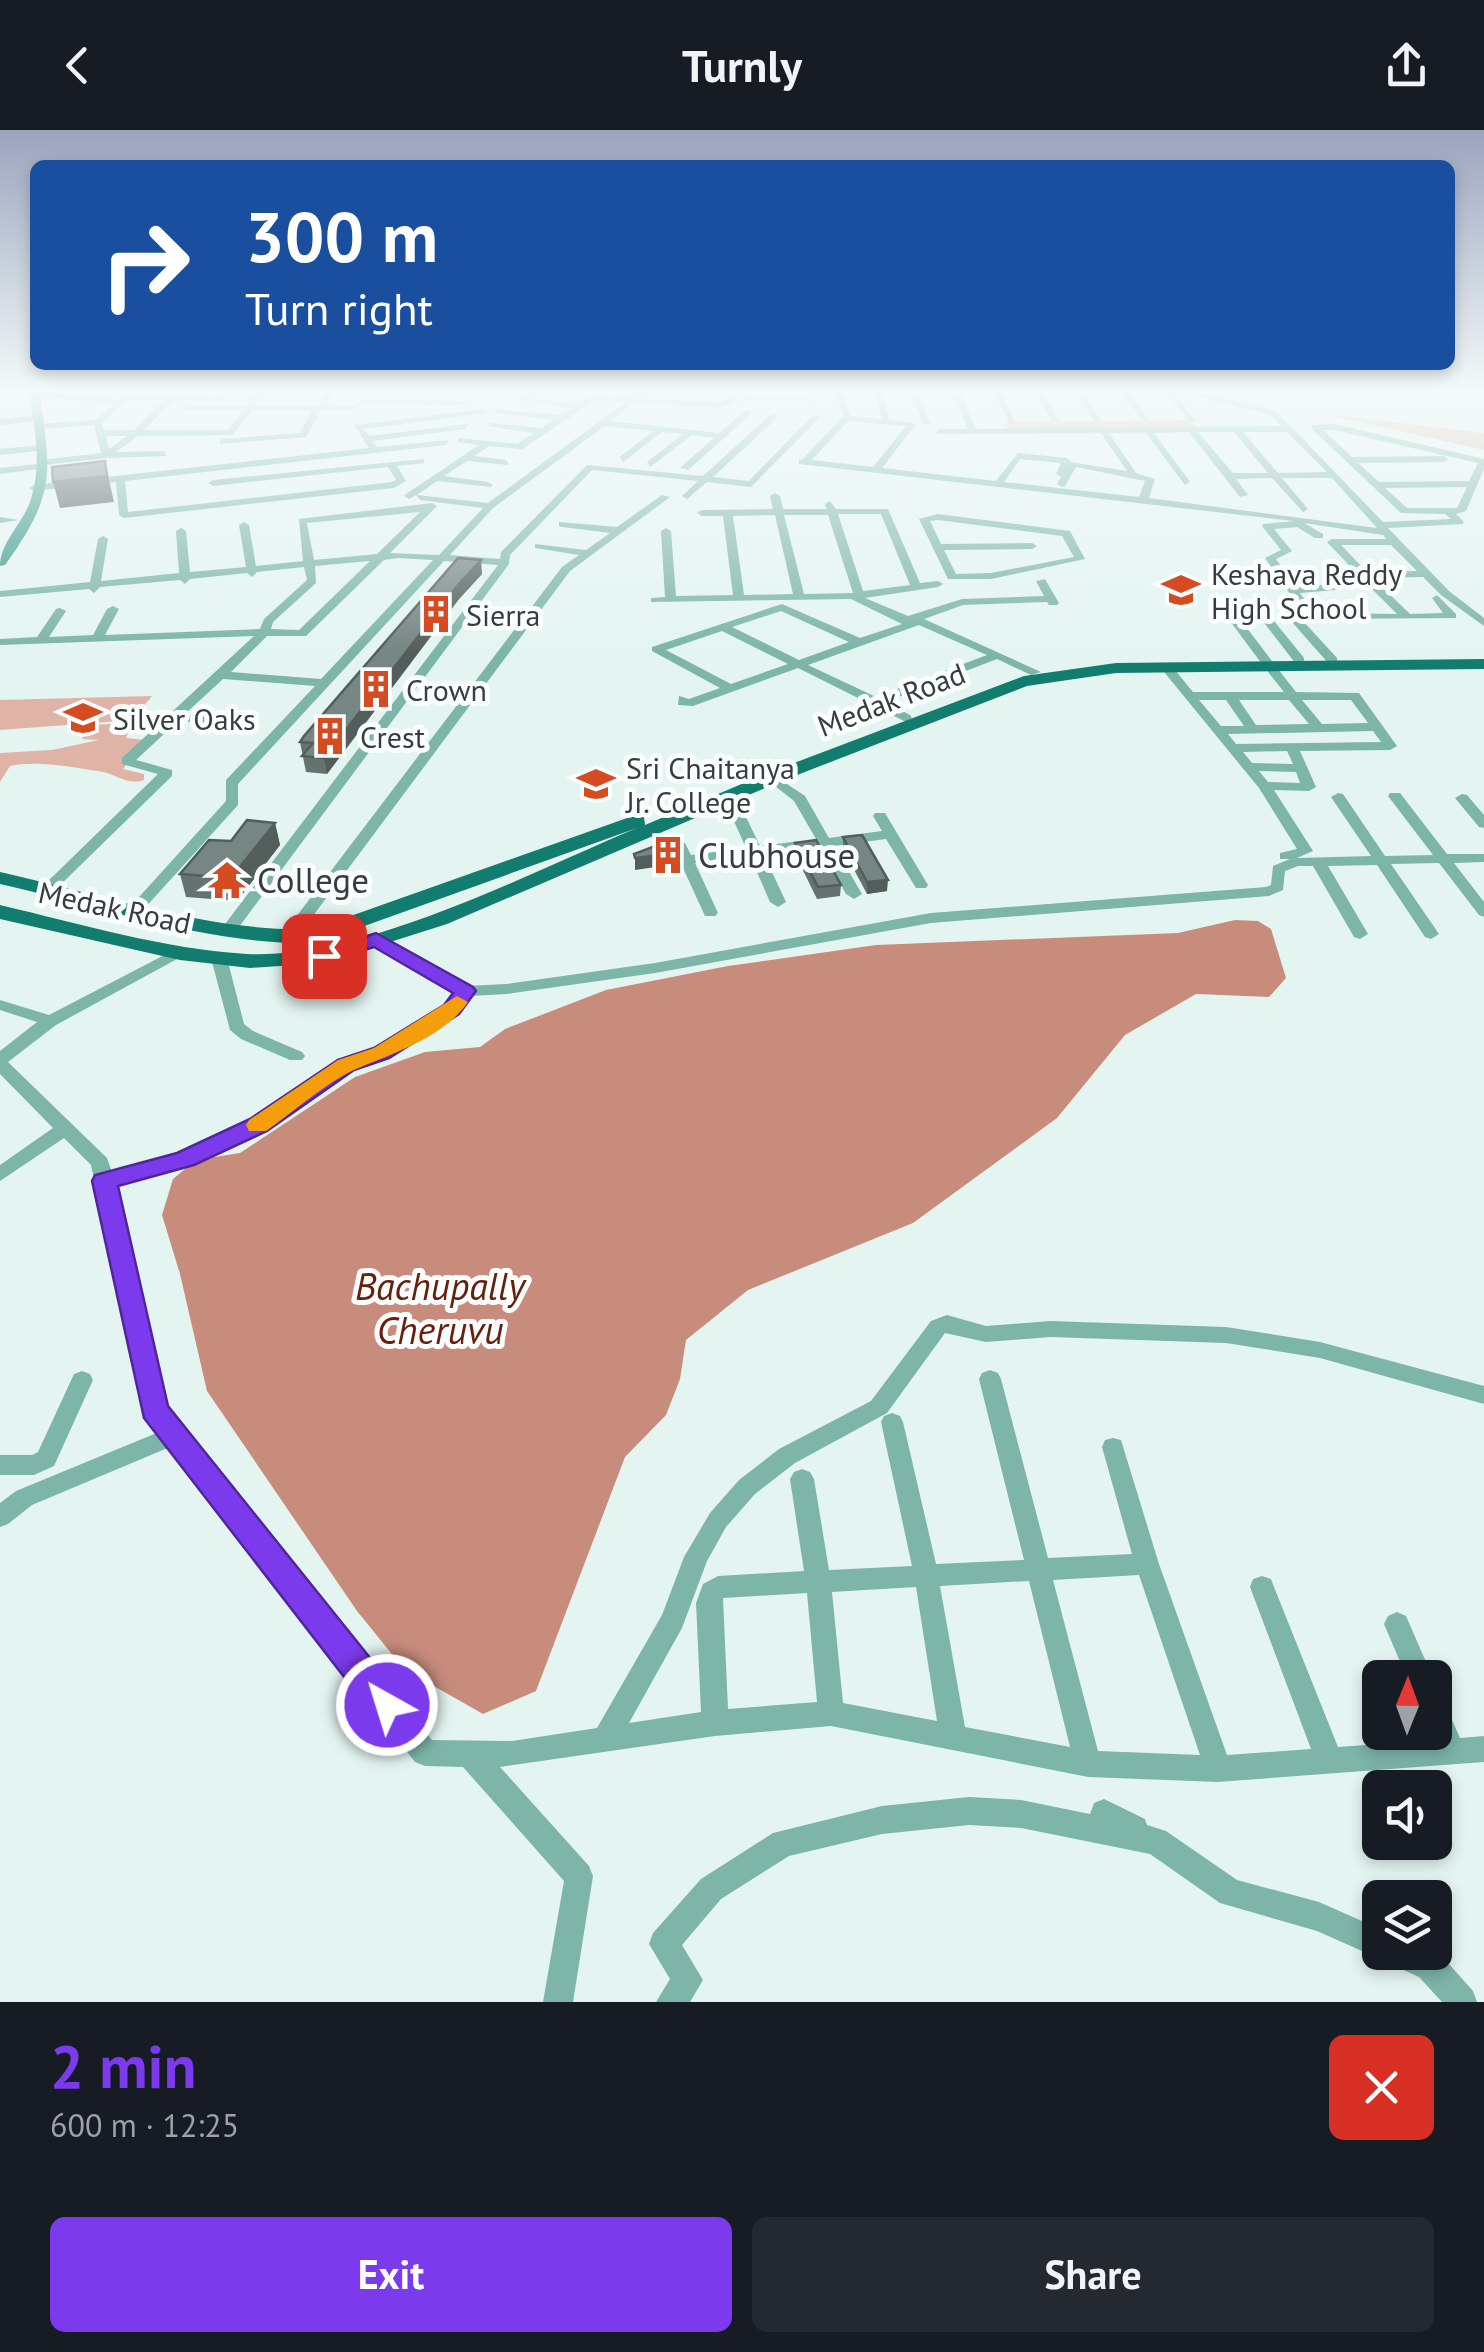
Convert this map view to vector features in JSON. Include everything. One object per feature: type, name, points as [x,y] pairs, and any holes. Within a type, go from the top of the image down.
[{"type":"main road","points":[[0,562],[31,521],[38,477]]},
{"type":"main road","points":[[0,548],[22,521],[37,488]]},
{"type":"main road","name":"Medak Road","points":[[0,912],[180,954],[286,961],[324,956],[438,920],[772,778],[1024,681],[1091,669],[1300,661],[1484,662]]},
{"type":"main road","name":"Medak Road","points":[[0,882],[230,928],[289,937],[318,936],[551,858],[906,718],[1032,673],[1113,664],[1484,662]]},
{"type":"main road","points":[[0,882],[203,935],[260,945],[332,940],[551,858],[596,855]]},
{"type":"main road","points":[[0,898],[209,946],[259,952],[298,950],[340,945],[456,905],[551,858]]},
{"type":"street","points":[[37,488],[127,477]]},
{"type":"street","points":[[165,477],[171,510]]},
{"type":"street","points":[[211,477],[220,504]]},
{"type":"street","points":[[213,484],[273,477]]},
{"type":"street","points":[[306,477],[313,494]]},
{"type":"street","points":[[350,477],[358,489]]},
{"type":"street","points":[[120,478],[124,515],[398,484],[399,477]]},
{"type":"street","points":[[138,907],[233,802],[231,782],[490,506],[529,477]]},
{"type":"street","points":[[230,928],[506,562],[505,554],[580,477]]},
{"type":"street","points":[[640,486],[646,477]]},
{"type":"street","points":[[289,937],[566,569],[620,531],[678,477]]},
{"type":"street","points":[[702,477],[750,484],[756,477]]},
{"type":"street","points":[[960,477],[1057,486],[1384,535]]},
{"type":"street","points":[[1000,482],[1003,477]]},
{"type":"street","points":[[1057,486],[1061,477]]},
{"type":"street","points":[[1057,486],[1063,477]]},
{"type":"street","points":[[1143,500],[1150,481],[1144,477]]},
{"type":"street","points":[[1183,477],[1186,482]]},
{"type":"street","points":[[1231,477],[1243,495]]},
{"type":"street","points":[[1277,477],[1303,510]]},
{"type":"street","points":[[1319,536],[1299,524],[1267,526],[1287,551],[1270,558],[1311,615],[1452,616],[1333,477]]},
{"type":"street","points":[[1368,477],[1404,512],[1461,511],[1476,477]]},
{"type":"street","points":[[435,504],[409,496],[435,478],[488,485]]},
{"type":"street","points":[[258,479],[265,500]]},
{"type":"street","points":[[686,496],[708,479]]},
{"type":"street","points":[[1376,485],[1473,484]]},
{"type":"street","points":[[775,496],[799,597]]},
{"type":"street","points":[[48,890],[167,773],[127,761],[219,676],[264,632],[268,621],[312,581],[302,521],[435,504],[490,506]]},
{"type":"street","points":[[0,642],[264,632],[302,634],[435,504]]},
{"type":"street","points":[[832,507],[859,595],[1032,673]]},
{"type":"street","points":[[702,513],[832,507],[886,512],[916,587]]},
{"type":"street","points":[[1407,617],[1332,542],[1459,522],[1448,511]]},
{"type":"street","points":[[728,513],[739,598]]},
{"type":"street","points":[[925,518],[971,521],[1070,535],[1080,560],[988,576],[948,575],[925,518]]},
{"type":"street","points":[[0,520],[14,520]]},
{"type":"street","points":[[971,521],[997,603]]},
{"type":"street","points":[[244,524],[252,572]]},
{"type":"street","points":[[562,524],[620,531]]},
{"type":"street","points":[[1021,528],[1043,566]]},
{"type":"street","points":[[181,531],[185,579]]},
{"type":"street","points":[[666,531],[672,599]]},
{"type":"street","points":[[94,588],[103,539]]},
{"type":"street","points":[[538,546],[589,553]]},
{"type":"street","points":[[936,547],[1032,546]]},
{"type":"street","points":[[0,595],[408,556],[506,562]]},
{"type":"street","points":[[1293,590],[1336,591],[1368,580],[1419,574],[1484,624]]},
{"type":"street","points":[[856,641],[782,607],[656,649],[727,686],[797,662],[856,641],[913,620],[969,606],[1055,602],[1041,582]]},
{"type":"street","points":[[655,600],[859,595],[938,584]]},
{"type":"street","points":[[1336,591],[1357,616]]},
{"type":"street","points":[[97,638],[113,609]]},
{"type":"street","points":[[40,640],[60,610]]},
{"type":"street","points":[[1288,611],[1332,661]]},
{"type":"street","points":[[1230,613],[1293,696],[1321,747]]},
{"type":"street","points":[[1262,614],[1300,661]]},
{"type":"street","points":[[723,626],[906,718]]},
{"type":"street","points":[[875,702],[993,657]]},
{"type":"street","points":[[376,940],[465,991],[655,968],[930,918],[1268,892],[1278,887],[1276,860],[1306,851],[1264,786],[1166,667]]},
{"type":"street","points":[[219,676],[322,683]]},
{"type":"street","points":[[1192,696],[1355,696],[1390,746],[1233,748]]},
{"type":"street","points":[[1230,696],[1253,730]]},
{"type":"street","points":[[175,717],[224,722]]},
{"type":"street","points":[[1219,730],[1377,727]]},
{"type":"street","points":[[1264,786],[1310,787],[1292,747]]},
{"type":"street","points":[[1248,766],[1301,768]]},
{"type":"street","points":[[772,778],[800,799],[854,894]]},
{"type":"street","points":[[1395,796],[1484,912]]},
{"type":"street","points":[[1338,797],[1431,934]]},
{"type":"street","points":[[1462,798],[1484,824]]},
{"type":"street","points":[[880,816],[921,885]]},
{"type":"street","points":[[740,819],[778,902]]},
{"type":"street","points":[[710,913],[683,853],[754,851],[891,834]]},
{"type":"street","points":[[1278,870],[1296,862],[1484,858]]},
{"type":"street","points":[[1318,862],[1360,934]]},
{"type":"street","points":[[180,954],[50,1021],[0,1062],[100,1163],[154,1410],[425,1753],[512,1754],[715,1722],[831,1713],[1088,1764],[1218,1769],[1484,1749]]},
{"type":"street","points":[[220,958],[236,1026],[247,1036],[296,1056]]},
{"type":"street","points":[[104,1181],[185,1159],[258,1125],[346,1065],[382,1053],[452,1010],[465,991]]},
{"type":"street","points":[[0,1005],[50,1021]]},
{"type":"street","points":[[0,1174],[64,1130]]},
{"type":"street","points":[[605,1740],[673,1620],[696,1557],[718,1520],[747,1487],[787,1456],[878,1406],[938,1327],[946,1322],[986,1334],[1050,1328],[1226,1334],[1320,1350],[1484,1395]]},
{"type":"street","points":[[990,1379],[1088,1764]]},
{"type":"street","points":[[0,1464],[34,1466],[46,1459],[82,1380]]},
{"type":"street","points":[[892,1422],[926,1574],[952,1734]]},
{"type":"street","points":[[0,1517],[24,1498],[174,1436]]},
{"type":"street","points":[[1113,1447],[1147,1564],[1218,1769]]},
{"type":"street","points":[[802,1480],[818,1580],[831,1713]]},
{"type":"street","points":[[715,1722],[709,1603],[712,1592],[730,1585],[1147,1564]]},
{"type":"street","points":[[1262,1586],[1330,1762]]},
{"type":"street","points":[[1396,1624],[1412,1660]]},
{"type":"street","points":[[468,1753],[579,1876],[558,2002]]},
{"type":"street","points":[[671,2002],[688,1980],[664,1944],[711,1889],[783,1844],[882,1820],[969,1811],[1021,1814],[1156,1841]]},
{"type":"street","points":[[1104,1813],[1156,1841],[1230,1894],[1319,1917],[1362,1936]]},
{"type":"street","points":[[1434,1970],[1462,2002]]},
{"type":"shaded area","points":[[152,696],[132,720],[0,730],[0,700]]},
{"type":"shaded area","points":[[132,723],[126,738],[145,740],[123,769],[144,774],[144,780],[31,764],[10,766],[0,782],[0,753],[52,750],[99,740],[82,739],[88,725]]},
{"type":"water","name":"Bachupally Cheruvu","points":[[1235,920],[1258,921],[1271,929],[1286,978],[1269,997],[1196,994],[1125,1035],[1057,1118],[913,1223],[748,1290],[686,1340],[680,1379],[666,1415],[625,1457],[536,1691],[483,1714],[404,1669],[357,1611],[207,1391],[162,1215],[173,1179],[196,1160],[240,1153],[355,1077],[425,1052],[480,1047],[505,1029],[606,990],[728,966],[876,945],[1178,933]]},
{"type":"building","points":[[53,477],[95,477],[53,482]]},
{"type":"building","points":[[458,558],[481,560],[324,758],[302,756],[313,743],[300,742],[304,736]]},
{"type":"building","points":[[247,820],[275,823],[231,878],[180,874],[209,840],[231,841]]},
{"type":"building","points":[[862,835],[888,880],[867,882],[843,837]]},
{"type":"building","points":[[671,840],[677,853],[635,858],[634,854]]},
{"type":"building","points":[[816,840],[841,885],[818,887],[795,843]]},
{"type":"slow traffic","points":[[258,1125],[346,1065],[382,1053],[452,1010],[457,1002]]},
{"type":"place","name":"Keshava Reddy High School","points":[[1181,590]]},
{"type":"place","name":"Sierra","points":[[436,614]]},
{"type":"place","name":"Crown","points":[[376,689]]},
{"type":"place","name":"Silver Oaks","points":[[83,718]]},
{"type":"place","name":"Crest","points":[[330,736]]},
{"type":"place","name":"Sri Chaitanya Jr. College","points":[[596,784]]},
{"type":"place","name":"Clubhouse","points":[[668,855]]},
{"type":"place","name":"College","points":[[227,880]]},
{"type":"route","points":[[324,956],[376,940],[453,988],[465,991],[452,1010],[382,1053],[346,1065],[258,1125],[185,1159],[104,1181],[154,1410],[387,1705]]}]
